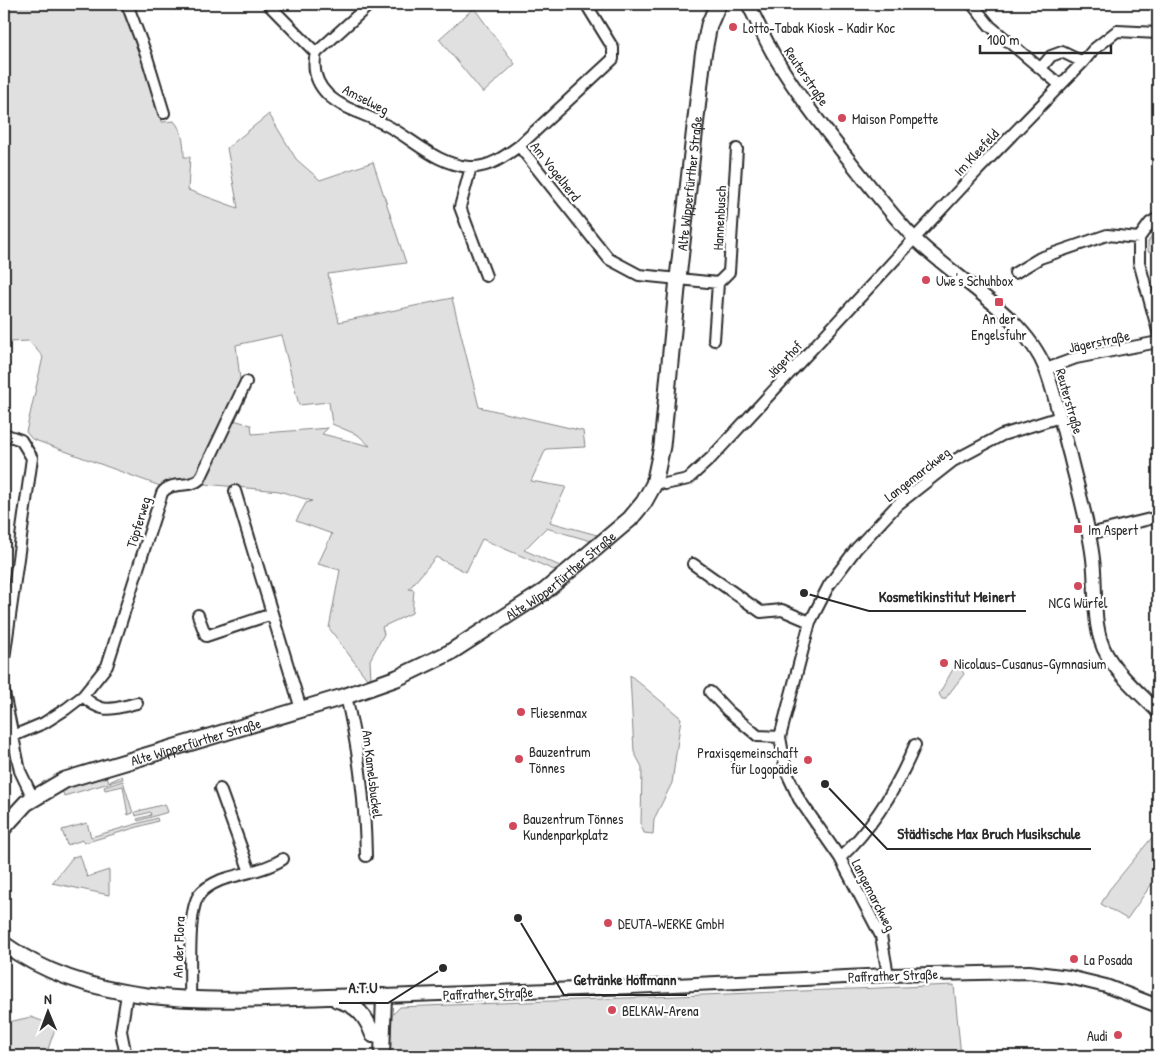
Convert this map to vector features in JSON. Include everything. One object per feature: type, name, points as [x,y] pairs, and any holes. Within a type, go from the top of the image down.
[{"type":"main road","name":"Alte Wipperfürther Straße","points":[[4,827],[33,798],[65,780],[346,696],[397,678],[440,658],[545,591],[608,539],[640,506],[654,484],[662,446],[678,278],[703,56],[709,25],[718,4]]},
{"type":"main road","name":"Paffrather Straße","points":[[4,944],[44,968],[99,988],[127,994],[161,998],[326,998],[377,996]]},
{"type":"main road","points":[[374,1056],[373,1035],[377,996]]},
{"type":"main road","points":[[377,996],[382,1056]]},
{"type":"main road","points":[[326,998],[343,1002],[360,1011],[368,1020],[373,1035]]},
{"type":"street","points":[[127,4],[146,54],[164,113]]},
{"type":"street","points":[[268,4],[316,53],[370,4]]},
{"type":"street","name":"Am Vogelherd","points":[[586,4],[613,48],[613,59],[519,146],[609,259],[639,275],[678,278]]},
{"type":"street","name":"Reuterstraße","points":[[748,4],[776,57],[804,100],[841,150],[915,239],[1021,331],[1046,369],[1089,534],[1093,558],[1098,626],[1102,644],[1107,656],[1158,712]]},
{"type":"street","points":[[972,4],[990,26],[1060,85]]},
{"type":"street","name":"Im Kleefeld","points":[[915,239],[976,171],[1093,50],[1117,31],[1158,33]]},
{"type":"street","points":[[1040,68],[1051,56],[1062,52],[1083,62]]},
{"type":"street","name":"Amselweg","points":[[316,53],[315,76],[327,94],[339,103],[384,123],[431,155],[450,164],[471,167],[500,160],[519,146]]},
{"type":"street","name":"Hannenbusch","points":[[714,340],[718,283],[729,272],[737,149]]},
{"type":"street","points":[[471,167],[460,207],[486,276]]},
{"type":"street","points":[[1158,218],[1150,223],[1139,238],[1139,262],[1158,331]]},
{"type":"street","points":[[1015,273],[1040,258],[1108,234],[1139,238]]},
{"type":"street","name":"Jägerhof","points":[[665,484],[678,483],[698,471],[915,239]]},
{"type":"street","points":[[678,278],[718,283]]},
{"type":"street","name":"Jägerstraße","points":[[1046,369],[1076,358],[1158,342]]},
{"type":"street","name":"Töpferweg","points":[[13,736],[48,720],[83,696],[103,672],[111,657],[162,493],[168,487],[195,483],[200,479],[246,382]]},
{"type":"street","name":"Langemarckweg","points":[[888,975],[881,936],[840,858],[799,800],[786,771],[780,737],[810,622],[830,585],[856,550],[896,504],[962,456],[1002,435],[1060,417]]},
{"type":"street","points":[[4,434],[21,440],[32,458],[4,659]]},
{"type":"street","points":[[235,491],[301,709]]},
{"type":"street","points":[[1089,534],[1158,517]]},
{"type":"street","points":[[693,564],[761,612],[782,610],[810,622]]},
{"type":"street","points":[[198,615],[206,636],[272,614]]},
{"type":"street","points":[[710,692],[728,712],[758,736],[780,737]]},
{"type":"street","points":[[4,693],[20,771],[33,798]]},
{"type":"street","points":[[83,696],[96,708],[104,710],[137,703]]},
{"type":"street","name":"Am Kamelsbuckel","points":[[346,696],[355,735],[365,801],[366,856]]},
{"type":"street","name":"Langemarckweg","points":[[840,858],[860,839],[877,817],[916,745]]},
{"type":"street","points":[[220,789],[250,872]]},
{"type":"street","name":"An der Flora","points":[[190,998],[193,911],[195,903],[205,889],[221,880],[273,866],[283,859]]},
{"type":"street","name":"Paffrather Straße","points":[[377,996],[632,988],[888,975],[1038,973],[1106,986],[1158,1006]]},
{"type":"street","points":[[126,1056],[121,1031],[127,994]]},
{"type":"shaded area","points":[[4,4],[125,4],[153,83],[162,122],[174,121],[181,134],[184,157],[190,157],[188,190],[238,208],[227,148],[269,114],[296,159],[320,180],[373,162],[406,263],[328,274],[339,322],[452,298],[479,407],[583,431],[585,447],[546,449],[531,481],[566,487],[550,522],[597,535],[591,541],[546,528],[524,550],[560,566],[554,570],[482,539],[466,572],[436,557],[409,589],[414,590],[412,613],[382,627],[384,634],[370,660],[371,678],[367,679],[329,628],[340,570],[318,564],[332,534],[296,521],[306,503],[312,501],[279,491],[194,483],[160,486],[32,439],[26,432],[43,357],[29,341],[9,342],[8,315],[4,309]],"holes":[[[281,335],[299,405],[329,402],[332,424],[358,435],[370,446],[322,434],[328,428],[252,434],[251,425],[230,419],[249,379],[240,379],[236,345]]]},
{"type":"shaded area","points":[[474,8],[515,64],[483,93],[439,39]]},
{"type":"shaded area","points":[[1156,230],[1158,237],[1153,239],[1155,248],[1158,247],[1158,250],[1148,252],[1148,242]]},
{"type":"shaded area","points":[[957,662],[964,674],[945,699],[942,699],[939,694]]},
{"type":"shaded area","points":[[630,675],[681,718],[672,783],[654,819],[653,834],[644,833],[641,825],[642,767],[634,752]]},
{"type":"shaded area","points":[[107,776],[109,782],[122,776],[123,779],[64,796],[62,790]]},
{"type":"shaded area","points":[[123,781],[133,813],[128,815],[123,786],[105,790],[104,787]]},
{"type":"shaded area","points":[[165,804],[168,812],[138,821],[137,819],[151,815],[150,812],[136,816],[135,812]]},
{"type":"shaded area","points":[[157,818],[158,821],[84,843],[83,840],[67,845],[62,830],[87,823],[91,837]]},
{"type":"shaded area","points":[[1158,830],[1158,875],[1127,919],[1101,904],[1109,890]]},
{"type":"shaded area","points":[[80,855],[87,877],[109,870],[109,895],[52,883],[73,857]]},
{"type":"shaded area","points":[[954,985],[961,1056],[390,1056],[392,1015],[400,1007]]},
{"type":"shaded area","points":[[31,1017],[56,1026],[47,1052],[48,1056],[4,1056],[4,1023]]},
{"type":"place","name":"Lotto-Tabak Kiosk - Kadir Koc","points":[[733,27]]},
{"type":"place","name":"Maison Pompette","points":[[842,118]]},
{"type":"place","name":"Uwe's Schuhbox","points":[[926,280]]},
{"type":"place","name":"An der Engelsfuhr","points":[[999,302]]},
{"type":"place","name":"Im Aspert","points":[[1078,529]]},
{"type":"place","name":"NCG Würfel","points":[[1078,586]]},
{"type":"place","name":"Kosmetikinstitut Meinert","points":[[804,593]]},
{"type":"place","name":"Nicolaus-Cusanus-Gymnasium","points":[[944,663]]},
{"type":"place","name":"Fliesenmax","points":[[521,712]]},
{"type":"place","name":"Bauzentrum Tönnes","points":[[519,759]]},
{"type":"place","name":"Praxisgemeinschaft für Logopädie","points":[[808,760]]},
{"type":"place","name":"Städtische Max Bruch Musikschule","points":[[825,784]]},
{"type":"place","name":"Bauzentrum Tönnes Kundenparkplatz","points":[[513,826]]},
{"type":"place","name":"Getränke Hoffmann","points":[[518,918]]},
{"type":"place","name":"DEUTA-WERKE GmbH","points":[[608,923]]},
{"type":"place","name":"La Posada","points":[[1074,959]]},
{"type":"place","name":"A.T.U","points":[[443,968]]},
{"type":"place","name":"BELKAW-Arena","points":[[612,1010]]},
{"type":"place","name":"Audi","points":[[1118,1035]]}]
